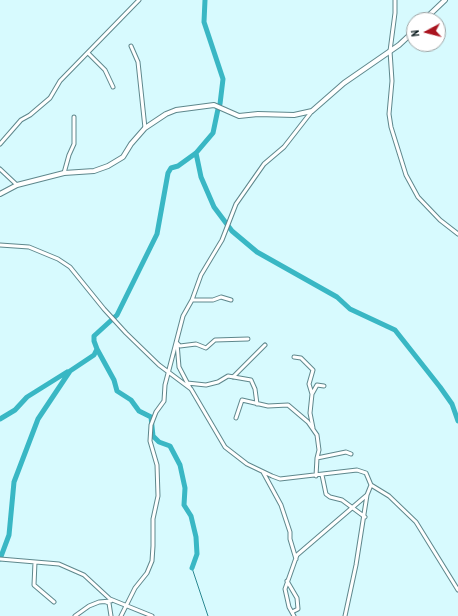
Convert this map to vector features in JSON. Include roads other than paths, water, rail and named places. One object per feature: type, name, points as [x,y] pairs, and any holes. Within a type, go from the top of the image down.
[{"type":"street","points":[[0,144],[20,120],[30,115],[50,98],[60,81],[139,0]]},
{"type":"street","points":[[395,0],[396,13],[390,51],[392,81],[390,120],[406,175],[418,197],[427,208],[458,234]]},
{"type":"street","points":[[432,12],[445,0]]},
{"type":"street","points":[[121,616],[136,588],[147,573],[153,554],[153,519],[158,501],[158,489],[157,465],[151,446],[150,434],[153,418],[164,401],[168,373],[183,316],[192,300],[201,275],[225,233],[236,204],[264,164],[284,147],[312,111],[344,83],[390,51],[406,37]]},
{"type":"street","points":[[131,46],[138,62],[145,128]]},
{"type":"street","points":[[88,53],[105,70],[113,87]]},
{"type":"street","points":[[0,194],[17,185],[64,173],[94,171],[108,166],[123,157],[131,144],[145,128],[169,112],[208,105],[217,106],[239,116],[258,114],[294,115],[312,111]]},
{"type":"street","points":[[64,173],[74,144],[74,117]]},
{"type":"street","points":[[1,171],[17,185]]},
{"type":"street","points":[[0,245],[29,247],[65,263],[70,267],[110,316],[168,373],[191,389]]},
{"type":"street","points":[[192,300],[212,300],[222,297],[231,300]]},
{"type":"street","points":[[177,343],[180,346],[196,344],[206,348],[215,340],[248,339]]},
{"type":"street","points":[[177,343],[179,367],[225,447],[238,458],[280,479],[362,470],[366,473],[371,485],[389,496],[416,522],[458,590]]},
{"type":"street","points":[[233,377],[265,345]]},
{"type":"street","points":[[294,357],[301,358],[313,370],[309,384],[312,394],[310,413],[320,450],[315,462],[316,476]]},
{"type":"street","points":[[187,383],[206,385],[218,382],[228,376],[251,380],[255,389],[258,404]]},
{"type":"street","points":[[312,394],[317,385],[324,386]]},
{"type":"street","points":[[236,418],[242,400],[258,404],[288,405],[294,409],[314,430]]},
{"type":"street","points":[[317,458],[346,452],[351,454]]},
{"type":"street","points":[[264,472],[281,505],[290,532],[290,539],[296,559]]},
{"type":"street","points":[[322,475],[326,494],[330,497],[342,500],[352,509],[365,517]]},
{"type":"street","points":[[345,616],[365,517],[367,495],[371,485]]},
{"type":"street","points":[[294,616],[286,598],[285,589],[300,552],[367,495]]},
{"type":"street","points":[[0,559],[59,564],[80,573],[113,601],[152,616]]},
{"type":"street","points":[[35,562],[34,585],[38,591],[54,602]]},
{"type":"street","points":[[287,581],[297,598],[298,609],[292,612]]},
{"type":"street","points":[[104,601],[109,603],[111,616]]},
{"type":"street","points":[[75,616],[83,608],[98,602],[113,601]]},
{"type":"waterway","points":[[205,0],[204,22],[223,79],[220,104]]},
{"type":"waterway","points":[[0,559],[9,535],[14,482],[38,419],[70,371],[94,355],[97,349],[94,336],[117,315],[157,234],[168,173],[171,168],[178,166],[196,153],[213,133],[218,109]]},
{"type":"waterway","points":[[196,153],[201,177],[214,207],[232,231],[257,252],[337,297],[350,309],[395,330],[452,404],[458,421]]},
{"type":"waterway","points":[[97,349],[114,380],[117,391],[131,400],[139,411],[151,417],[153,436],[159,442],[170,446],[180,465],[185,488],[184,505],[191,516],[196,537],[197,554],[192,568]]},
{"type":"waterway","points":[[0,419],[15,410],[27,397],[67,372]]},
{"type":"waterway","points":[[192,568],[208,616]]}]
